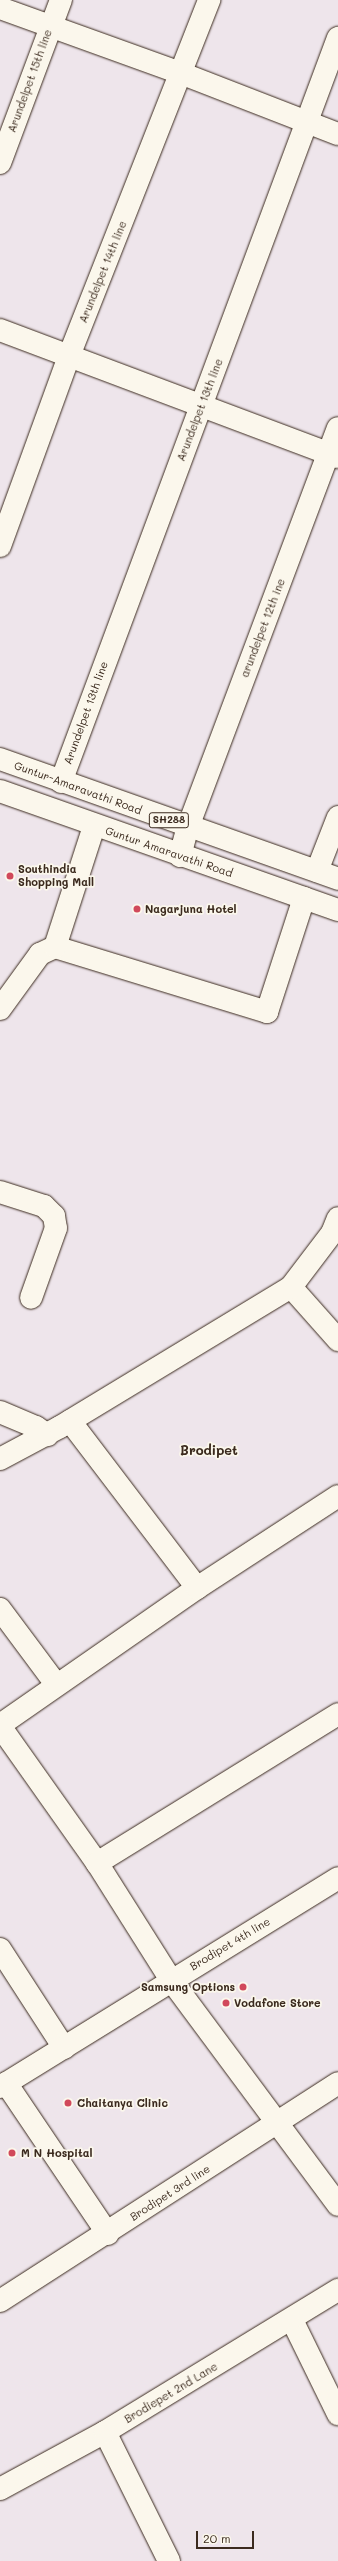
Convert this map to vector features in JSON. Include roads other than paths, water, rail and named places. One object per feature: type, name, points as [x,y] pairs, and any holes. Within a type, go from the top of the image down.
[{"type":"street","name":"Arundelpet 15th line","points":[[0,163],[61,0]]},
{"type":"street","name":"Arundelpet 14th line","points":[[0,546],[69,356],[183,74],[210,0]]},
{"type":"street","points":[[0,8],[183,74],[338,134]]},
{"type":"street","name":"Arundelpet 13th line","points":[[61,782],[338,38]]},
{"type":"street","points":[[0,330],[202,404],[333,455]]},
{"type":"street","name":"arundelpet 12th ine","points":[[180,856],[188,827],[333,455],[338,428]]},
{"type":"street","name":"Guntur-Amaravathi Road","points":[[0,759],[61,782],[338,879]]},
{"type":"street","name":"Guntur Amaravathi Road","points":[[0,791],[94,826],[338,910]]},
{"type":"street","points":[[317,871],[338,817]]},
{"type":"street","points":[[55,947],[94,826]]},
{"type":"street","points":[[0,1009],[40,954],[55,947],[267,1012],[304,898]]},
{"type":"street","points":[[0,1192],[44,1206],[54,1216],[56,1228],[31,1298]]},
{"type":"street","points":[[0,1459],[70,1421],[291,1287],[332,1233],[338,1218]]},
{"type":"street","points":[[291,1287],[338,1340]]},
{"type":"street","points":[[0,1412],[36,1427],[47,1434]]},
{"type":"street","points":[[70,1421],[196,1588]]},
{"type":"street","points":[[338,1496],[196,1588],[56,1684],[0,1725],[97,1862],[171,1980],[338,2205]]},
{"type":"street","points":[[0,1609],[56,1684]]},
{"type":"street","points":[[97,1862],[338,1714]]},
{"type":"street","name":"Brodipet 4th line","points":[[3,2086],[171,1980],[338,1878]]},
{"type":"street","points":[[0,1949],[64,2048]]},
{"type":"street","name":"Brodipet 3rd line","points":[[0,2301],[108,2234],[338,2083]]},
{"type":"street","points":[[3,2086],[108,2234]]},
{"type":"street","name":"Brodiepet 2nd Lane","points":[[0,2489],[105,2432],[292,2320],[338,2290]]},
{"type":"street","points":[[292,2320],[338,2414]]},
{"type":"street","points":[[105,2432],[169,2561]]},
{"type":"place","name":"Southindia Shopping Mall","points":[[10,876]]},
{"type":"place","name":"Nagarjuna Hotel","points":[[137,909]]},
{"type":"place","name":"Samsung Options","points":[[243,1987]]},
{"type":"place","name":"Vodafone Store","points":[[226,2003]]},
{"type":"place","name":"Chaitanya Clinic","points":[[68,2103]]},
{"type":"place","name":"M N Hospital","points":[[12,2153]]},
{"type":"district","name":"Brodipet","points":[[209,1450]]}]
